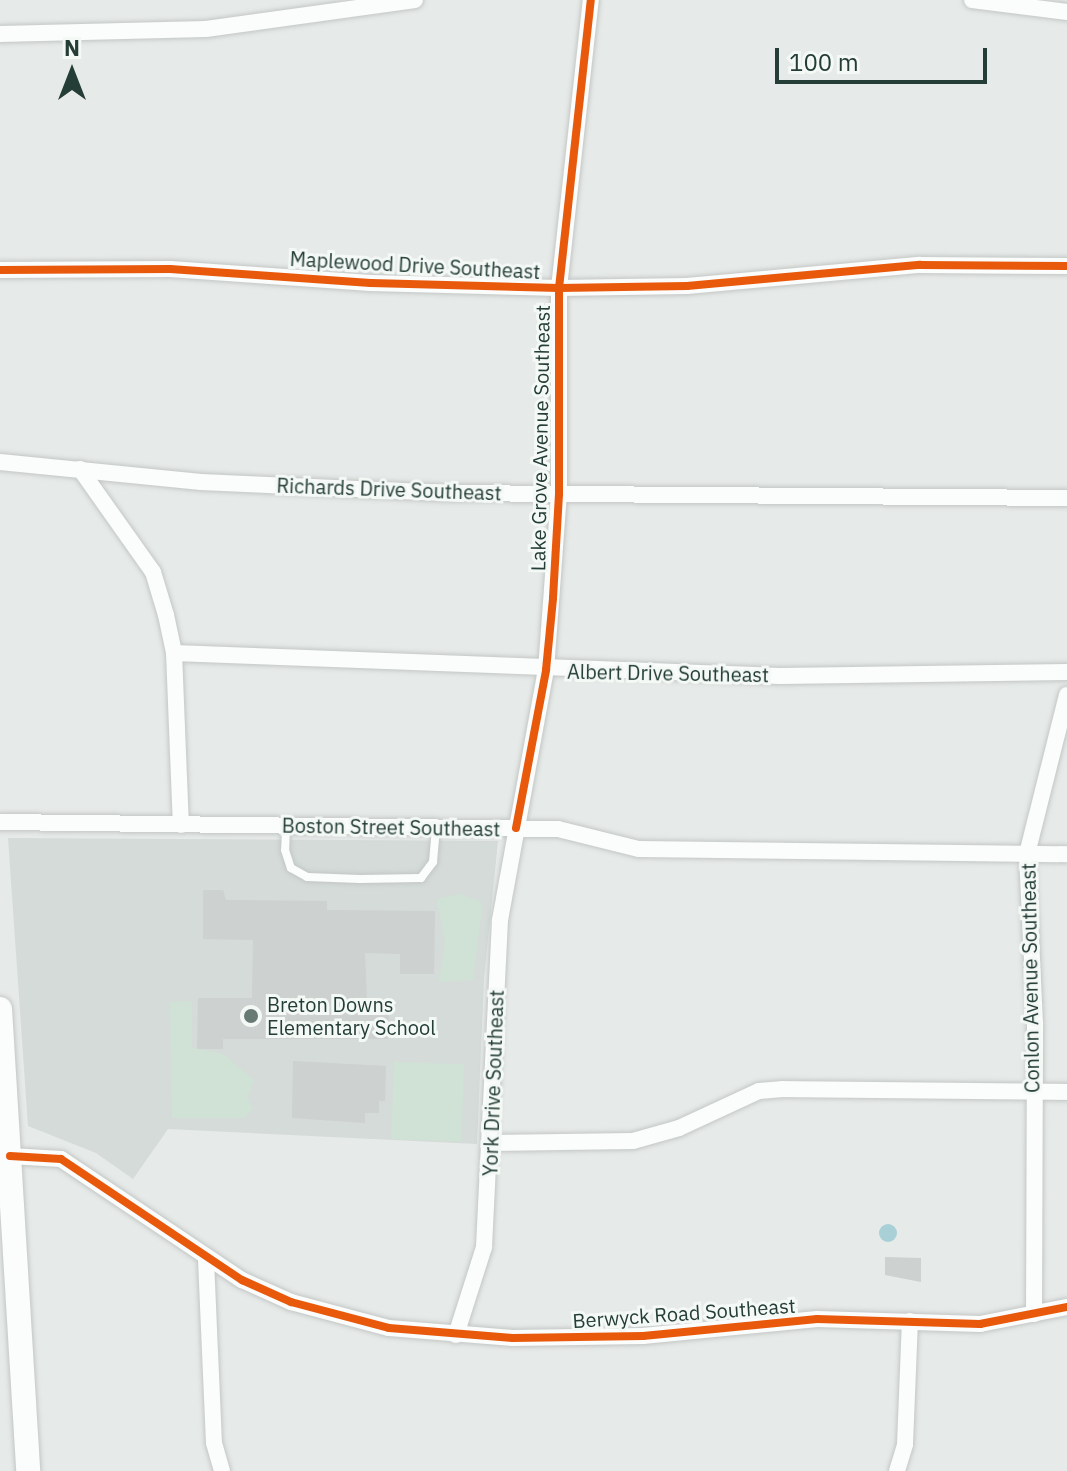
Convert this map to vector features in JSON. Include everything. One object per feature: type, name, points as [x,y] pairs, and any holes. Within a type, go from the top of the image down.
[{"type":"main road","points":[[0,1009],[10,1156],[8,1300],[28,1471]]},
{"type":"street","points":[[0,34],[168,32],[415,0]]},
{"type":"street","name":"Lake Grove Avenue Southeast","points":[[516,828],[546,670],[559,494],[559,288],[591,0]]},
{"type":"street","points":[[972,0],[1067,12]]},
{"type":"street","name":"Maplewood Drive Southeast","points":[[0,270],[170,269],[371,283],[559,288],[687,286],[920,265],[1067,266]]},
{"type":"street","name":"Richards Drive Southeast","points":[[0,462],[201,482],[559,494],[1067,498]]},
{"type":"street","points":[[80,469],[153,572],[174,653],[181,825]]},
{"type":"street","name":"Albert Drive Southeast","points":[[174,653],[546,670],[883,676],[1067,672]]},
{"type":"street","name":"Conlon Avenue Southeast","points":[[1034,1314],[1035,1024],[1027,854],[1067,695]]},
{"type":"street","name":"Boston Street Southeast","points":[[0,822],[558,829],[639,849],[1067,854]]},
{"type":"street","name":"York Drive Southeast","points":[[456,1335],[484,1247],[500,920],[516,828]]},
{"type":"street","points":[[491,1143],[633,1141],[679,1128],[747,1095],[783,1089],[1067,1092]]},
{"type":"street","name":"Berwyck Road Southeast","points":[[10,1156],[61,1159],[206,1260],[291,1302],[341,1317],[456,1335],[643,1336],[817,1319],[980,1324],[1067,1307]]},
{"type":"street","points":[[206,1260],[214,1443],[222,1471]]},
{"type":"street","points":[[897,1471],[905,1444],[910,1321]]},
{"type":"lane","points":[[286,826],[285,850],[291,868],[307,877],[360,879],[421,878],[433,862],[436,827]]},
{"type":"shaded area","name":"Breton Downs Elementary School","points":[[8,838],[498,841],[484,979],[477,1144],[168,1129],[133,1179],[96,1153],[28,1126]]},
{"type":"green space","points":[[459,894],[480,901],[482,907],[473,980],[439,982],[445,943],[437,899]]},
{"type":"green space","points":[[192,1001],[192,1048],[223,1054],[254,1080],[247,1098],[253,1108],[244,1118],[172,1118],[170,1002]]},
{"type":"green space","points":[[394,1062],[464,1064],[461,1141],[391,1139]]},
{"type":"water","points":[[888,1224],[897,1233],[888,1242],[879,1233]]},
{"type":"building","name":"Breton Downs Elementary School","points":[[203,890],[223,890],[226,900],[327,901],[327,910],[435,911],[434,974],[400,974],[400,954],[365,953],[367,1000],[389,1000],[388,1039],[223,1039],[223,1049],[197,1049],[198,998],[252,998],[253,940],[203,939]]},
{"type":"building","points":[[293,1061],[386,1066],[385,1101],[379,1101],[379,1113],[365,1113],[365,1123],[292,1118]]},
{"type":"building","points":[[885,1257],[921,1258],[921,1282],[885,1275]]},
{"type":"cycle path","points":[[516,828],[546,670],[553,598],[559,494],[559,288],[591,0]]},
{"type":"cycle path","points":[[0,270],[170,269],[371,283],[559,288],[687,286],[920,265],[1067,266]]},
{"type":"cycle path","points":[[10,1156],[61,1159],[242,1280],[291,1302],[389,1328],[513,1338],[643,1336],[817,1319],[980,1324],[1067,1307]]},
{"type":"place","name":"Breton Downs Elementary School","points":[[251,1016]]}]
